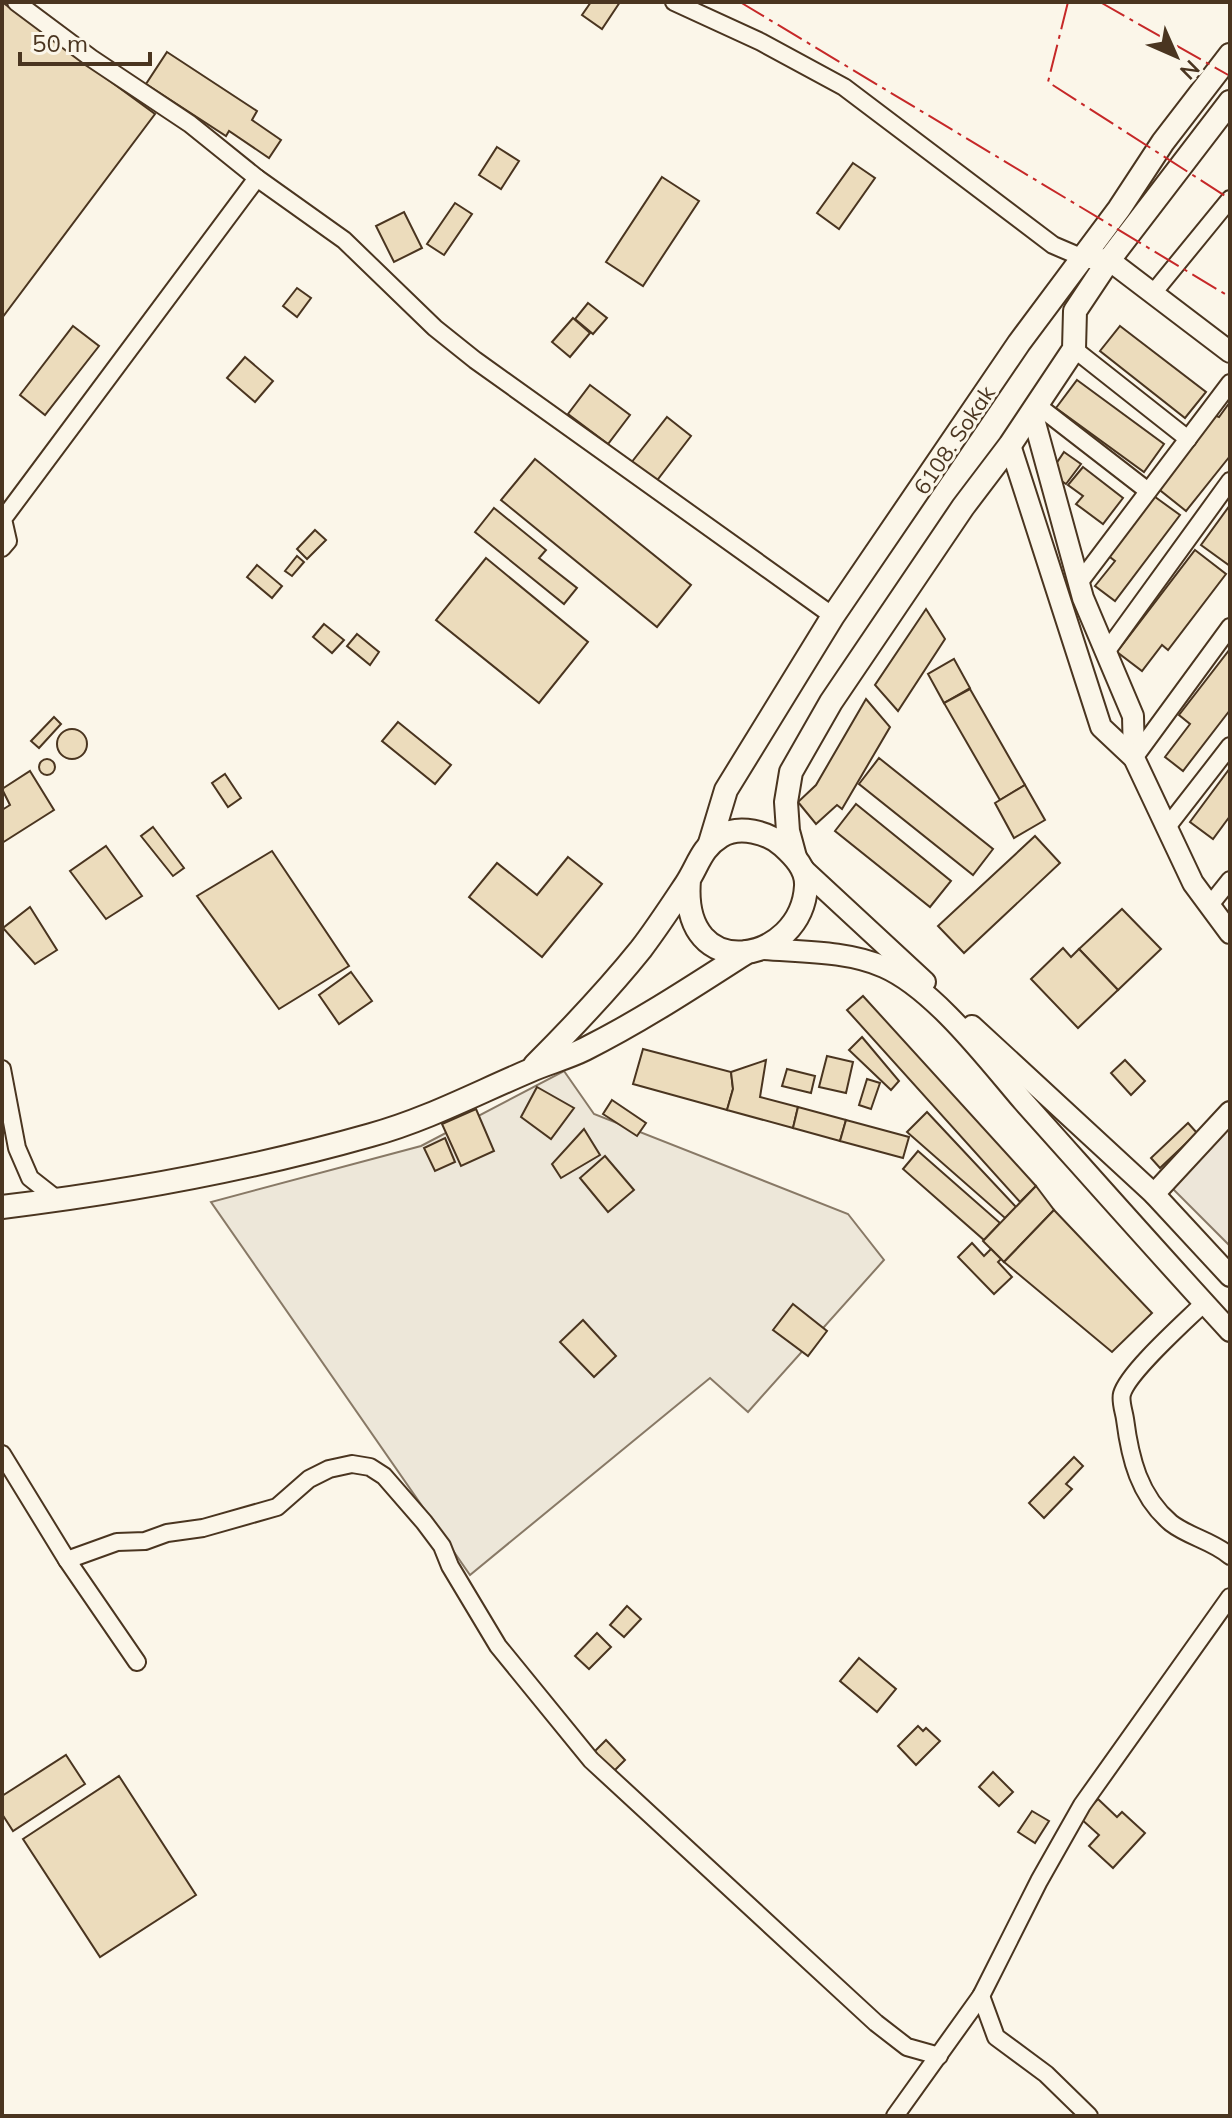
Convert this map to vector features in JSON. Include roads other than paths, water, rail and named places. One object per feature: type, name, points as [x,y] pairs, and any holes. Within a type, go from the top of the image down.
[{"type":"main road","name":"6108. Sokak","points":[[710,843],[726,790],[833,616],[1019,343],[1230,55]]},
{"type":"main road","points":[[1074,349],[1075,311],[1109,260],[1230,102]]},
{"type":"main road","name":"6108. Sokak","points":[[799,863],[788,831],[786,802],[791,772],[831,702],[1074,349]]},
{"type":"main road","points":[[2,1207],[98,1195],[211,1173],[373,1135],[464,1101],[583,1050],[755,950],[793,922],[804,903],[807,883],[799,863],[777,840],[761,833],[725,833],[710,843],[698,859],[689,880],[642,947],[585,1014],[529,1071]]},
{"type":"main road","points":[[689,880],[687,902],[692,924],[704,939],[717,949],[730,953],[755,950]]},
{"type":"street","points":[[16,2],[91,58],[190,124],[257,178],[344,240],[435,328],[475,360],[833,616]]},
{"type":"street","points":[[674,2],[761,42],[844,87],[1053,245],[1081,257],[1109,260],[1230,352]]},
{"type":"street","points":[[2,548],[8,541],[3,519],[257,178]]},
{"type":"street","points":[[1154,292],[1230,199]]},
{"type":"street","points":[[1074,349],[1188,439]]},
{"type":"street","points":[[1079,583],[1230,383]]},
{"type":"street","points":[[1034,408],[1148,491]]},
{"type":"street","points":[[1034,408],[1079,583],[1133,716],[1134,758]]},
{"type":"street","points":[[1010,445],[1101,727],[1134,758],[1193,883],[1230,933]]},
{"type":"street","points":[[1106,652],[1230,481]]},
{"type":"street","points":[[1134,758],[1230,627]]},
{"type":"street","points":[[1167,827],[1230,746]]},
{"type":"street","points":[[799,863],[1154,1194],[1230,1276]]},
{"type":"street","points":[[1210,905],[1230,880]]},
{"type":"street","points":[[755,950],[864,960],[886,968],[922,993],[962,1032],[1129,1222],[1230,1331]]},
{"type":"street","points":[[2,1069],[17,1148],[30,1178],[58,1200]]},
{"type":"street","points":[[1154,1194],[1230,1112]]},
{"type":"street","points":[[1204,1303],[1136,1372],[1122,1395],[1128,1451],[1141,1483],[1157,1508],[1173,1524],[1220,1547],[1230,1556]]},
{"type":"street","points":[[2,1454],[67,1560],[137,1662]]},
{"type":"street","points":[[67,1560],[117,1542],[145,1541],[277,1507],[309,1479],[329,1469],[352,1464],[370,1467],[384,1476],[424,1522],[442,1546],[450,1566],[498,1646],[591,1760],[876,2023],[907,2047],[939,2056]]},
{"type":"street","points":[[895,2116],[981,1996],[1039,1881],[1082,1805],[1230,1597]]},
{"type":"street","points":[[981,1996],[996,2037],[1046,2074],[1089,2116]]}]
